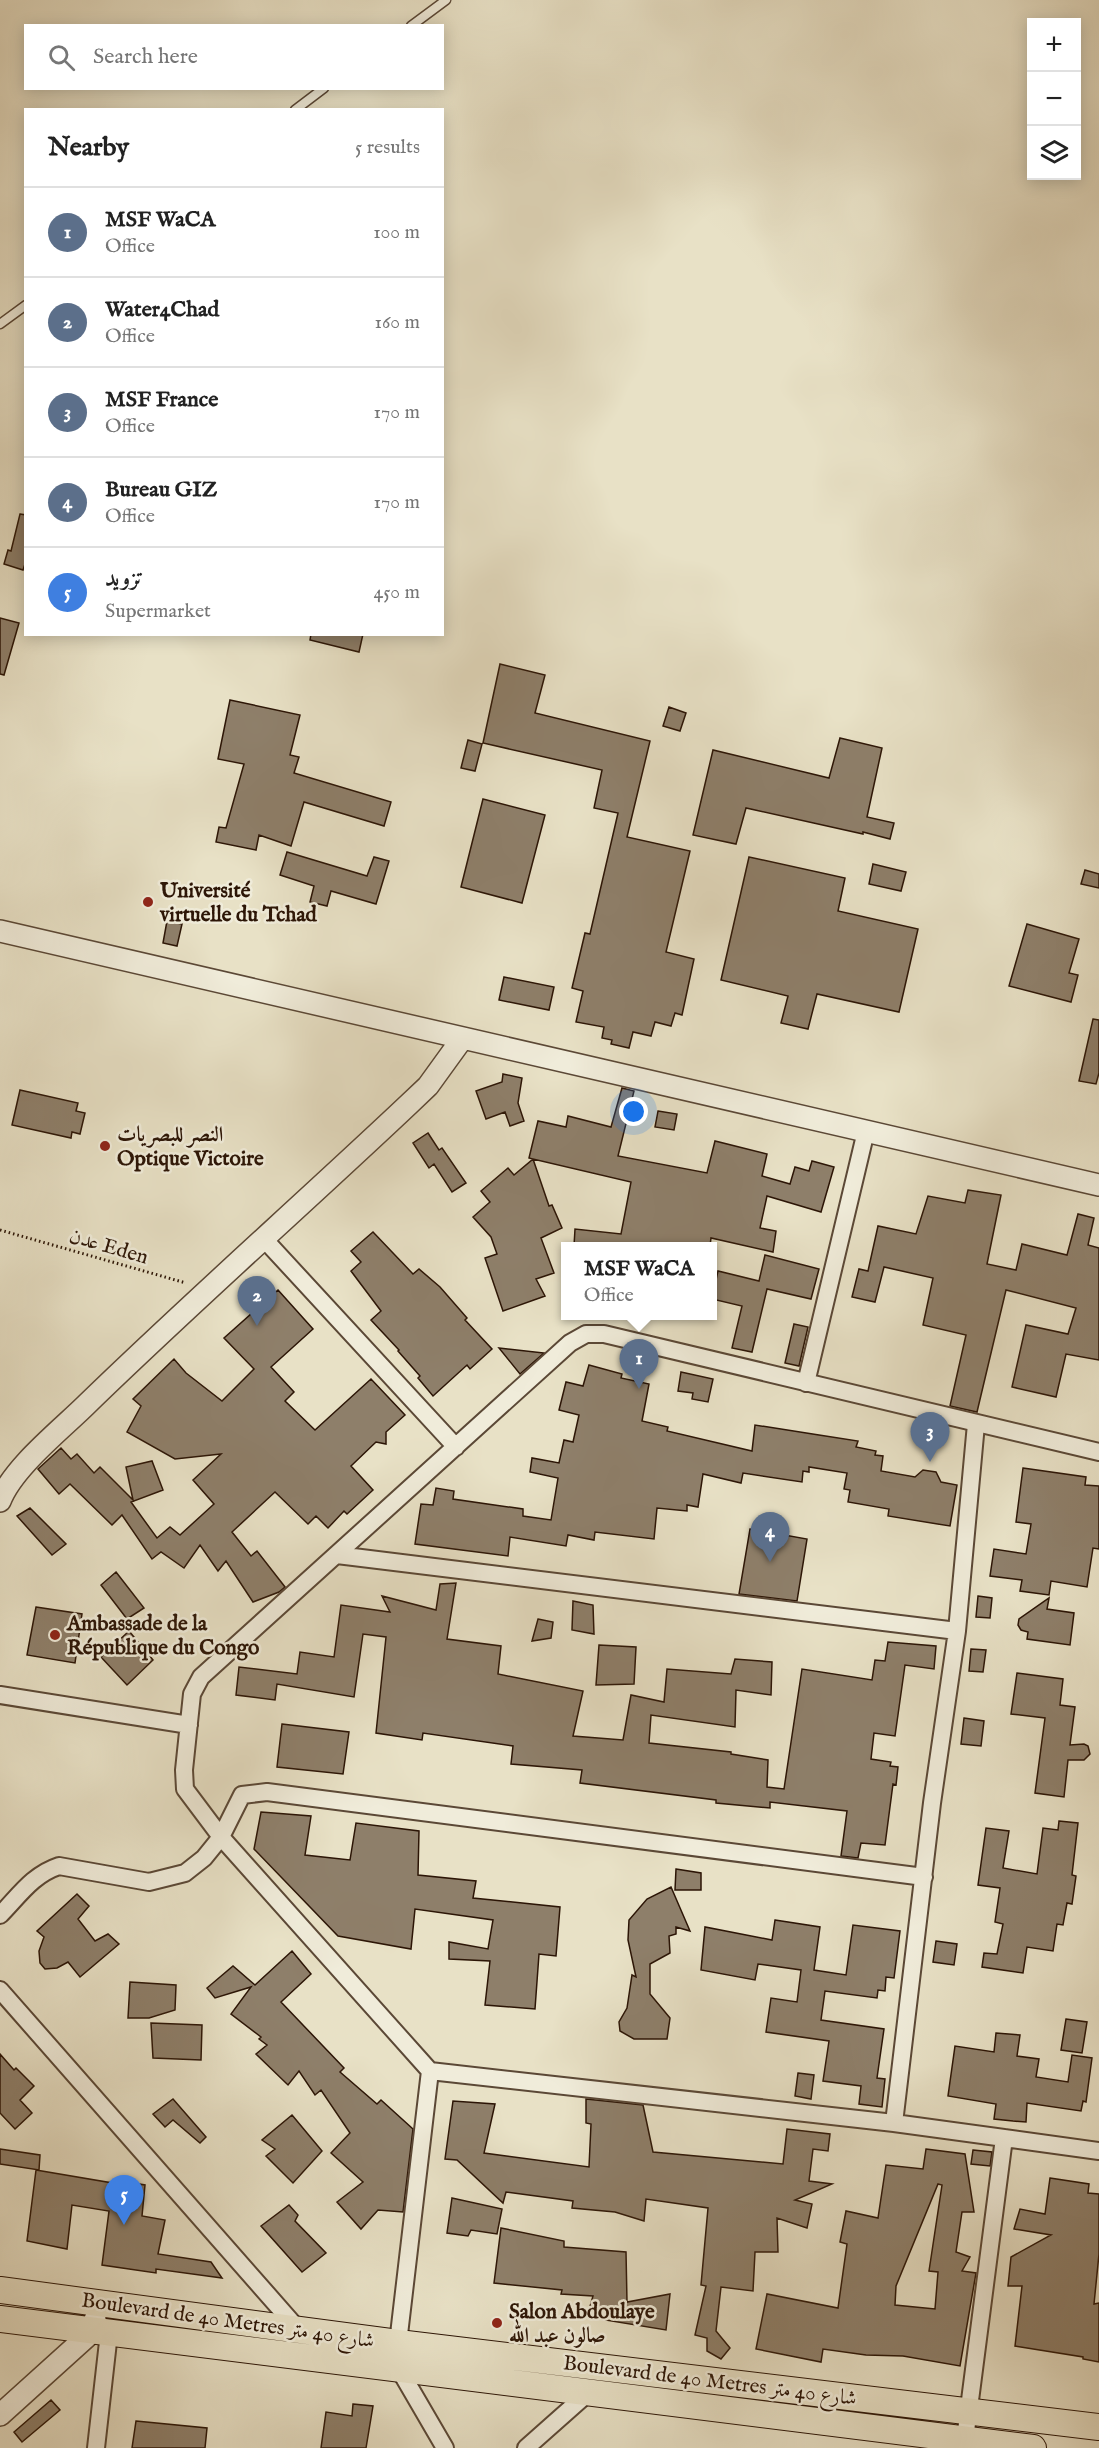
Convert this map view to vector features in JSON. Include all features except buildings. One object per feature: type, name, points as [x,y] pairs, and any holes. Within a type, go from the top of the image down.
[{"type":"main road","name":"Boulevard de 40 Metres شارع 40 متر","points":[[0,2290],[398,2343],[1099,2427]]},
{"type":"main road","name":"Boulevard de 40 Metres شارع 40 متر","points":[[0,2319],[1033,2448]]},
{"type":"street","points":[[0,931],[1099,1185]]},
{"type":"street","points":[[0,1501],[17,1472],[132,1360],[265,1240],[428,1086],[462,1039]]},
{"type":"street","points":[[806,1383],[866,1131]]},
{"type":"street","points":[[265,1240],[456,1448]]},
{"type":"street","points":[[1099,1452],[603,1334],[586,1334],[570,1343],[201,1677],[192,1694],[184,1770],[185,1789],[221,1837],[430,2071],[894,2123],[1099,2151]]},
{"type":"street","points":[[894,2123],[957,1631],[976,1424]]},
{"type":"street","points":[[337,1555],[957,1631]]},
{"type":"street","points":[[0,1695],[189,1725]]},
{"type":"street","points":[[0,1915],[30,1882],[45,1870],[59,1866],[149,1882],[185,1873],[204,1858],[221,1837],[242,1795],[267,1792],[924,1877]]},
{"type":"street","points":[[0,1990],[297,2328]]},
{"type":"street","points":[[430,2071],[398,2343],[399,2369],[445,2448]]},
{"type":"street","points":[[965,2439],[1004,2138]]},
{"type":"street","points":[[96,2448],[101,2332],[98,2302]]},
{"type":"street","points":[[0,2415],[101,2332]]},
{"type":"street","points":[[526,2448],[588,2392],[592,2366]]},
{"type":"lane","points":[[414,24],[446,0]]},
{"type":"lane","points":[[298,108],[321,90]]},
{"type":"lane","points":[[0,324],[24,306]]},
{"type":"path","name":"عدن Eden","points":[[0,1230],[209,1290]]},
{"type":"place","name":"Université virtuelle du Tchad","points":[[148,902]]},
{"type":"place","name":"النصر للبصريات Optique Victoire","points":[[105,1146]]},
{"type":"place","name":"Water4Chad","points":[[257,1326]]},
{"type":"place","name":"MSF WaCA","points":[[639,1389]]},
{"type":"place","name":"MSF France","points":[[930,1462]]},
{"type":"place","name":"Bureau GIZ","points":[[770,1562]]},
{"type":"place","name":"Ambassade de la République du Congo","points":[[55,1635]]},
{"type":"place","name":"تزويد","points":[[124,2225]]},
{"type":"place","name":"Salon Abdoulaye صالون عبد الله","points":[[497,2323]]}]
